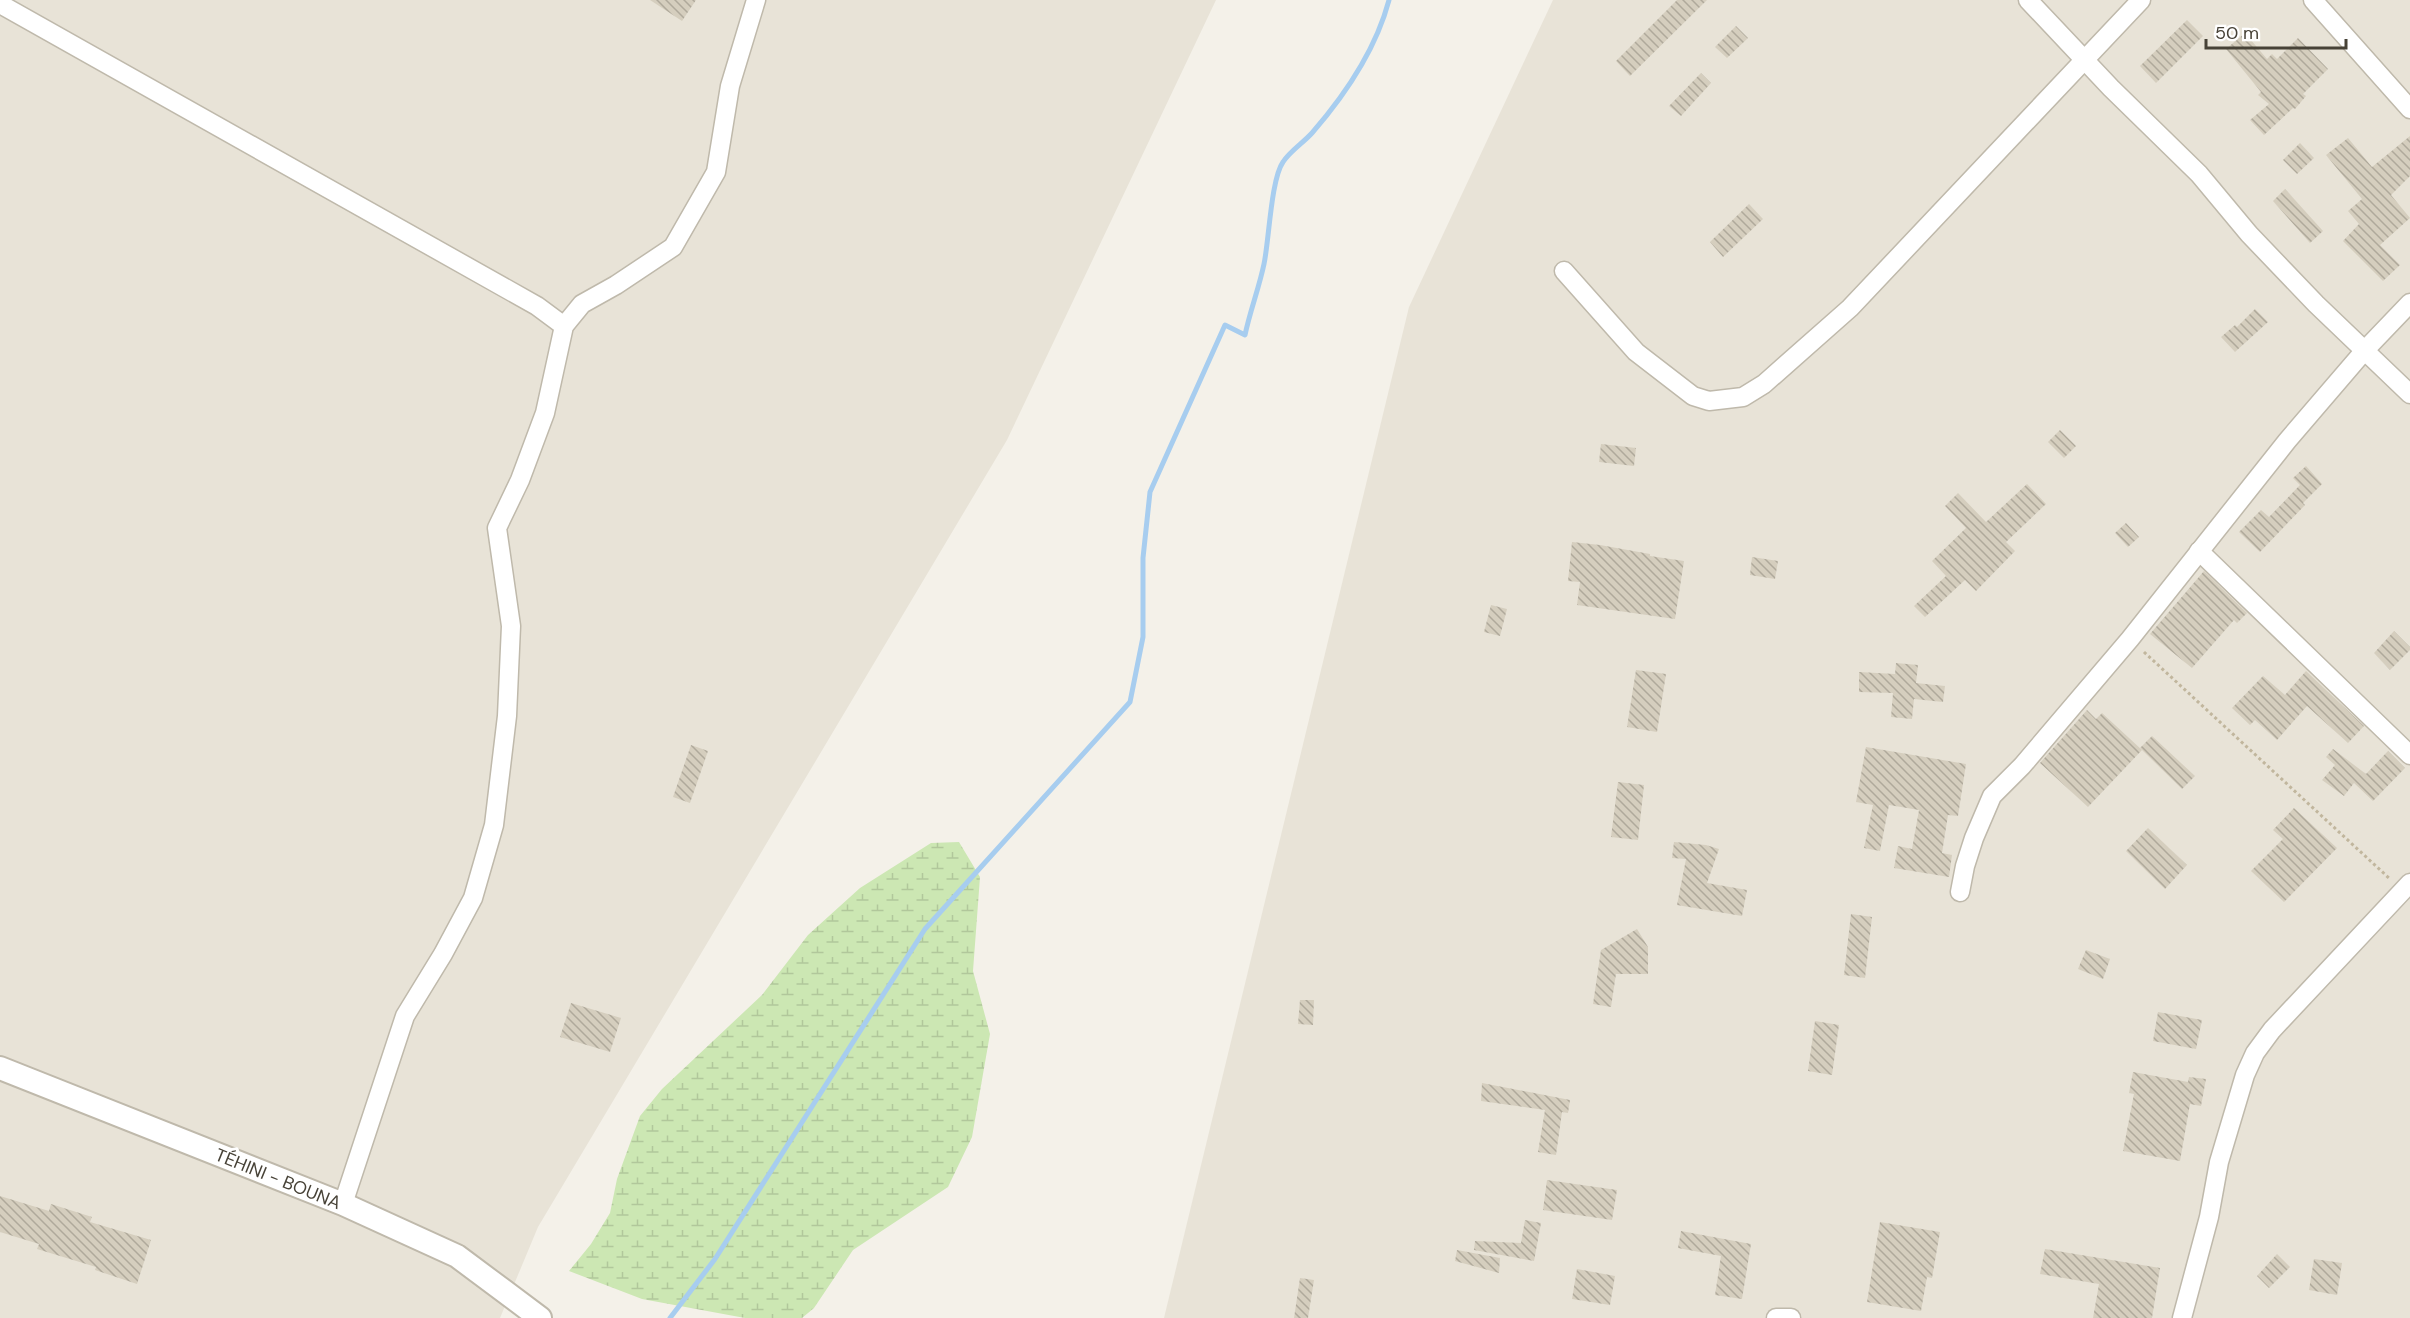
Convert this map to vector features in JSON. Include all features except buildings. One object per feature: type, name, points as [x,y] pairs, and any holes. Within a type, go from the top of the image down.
[{"type":"street","points":[[343,1204],[405,1016],[443,954],[473,898],[494,825],[507,716],[511,626],[497,528],[520,480],[544,412],[564,326],[582,304],[616,285],[673,247],[716,172],[730,86],[756,0]]},
{"type":"street","points":[[2028,0],[2199,174],[2249,234],[2316,304],[2410,394]]},
{"type":"street","points":[[1564,271],[1636,352],[1693,396],[1709,401],[1743,397],[1764,384],[1850,308],[2141,0]]},
{"type":"street","points":[[2313,0],[2410,109]]},
{"type":"street","points":[[0,4],[537,306],[564,326]]},
{"type":"street","points":[[1960,892],[1971,847],[1992,796],[2022,766],[2130,639],[2287,441],[2365,350],[2410,303]]},
{"type":"street","points":[[2199,551],[2410,755]]},
{"type":"street","points":[[2182,1318],[2209,1217],[2219,1162],[2245,1075],[2255,1053],[2272,1030],[2406,887]]},
{"type":"street","name":"TÉHINI - BOUNA","points":[[0,1068],[343,1204],[457,1256],[540,1318]]},
{"type":"street","points":[[1776,1318],[1791,1318]]},
{"type":"path","points":[[2130,639],[2406,887]]},
{"type":"shaded area","points":[[0,0],[1216,0],[1007,440],[538,1227],[500,1318],[0,1318]]},
{"type":"shaded area","points":[[1553,0],[2410,0],[2410,1318],[1164,1318],[1409,307]]},
{"type":"green space","points":[[959,842],[980,877],[973,971],[990,1034],[972,1137],[948,1187],[853,1250],[814,1308],[802,1318],[745,1318],[642,1299],[569,1271],[591,1244],[610,1213],[617,1179],[640,1116],[662,1089],[762,995],[808,935],[860,888],[931,843]]},
{"type":"waterway","points":[[670,1318],[715,1259],[925,929],[1130,702],[1143,637],[1143,558],[1150,492],[1225,325],[1245,335],[1264,264],[1273,196],[1279,170],[1286,158],[1312,133],[1336,103],[1358,71],[1376,36],[1389,0]]}]
